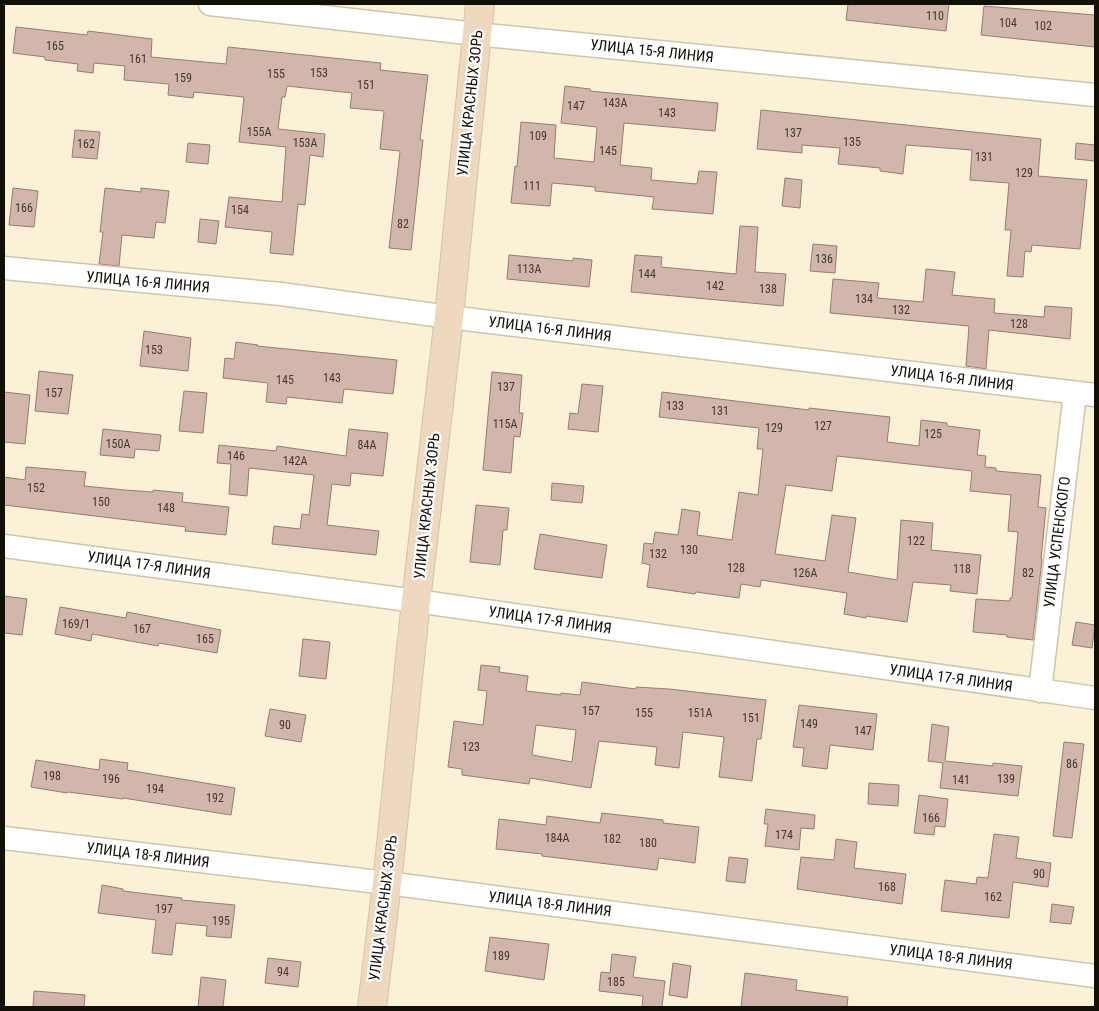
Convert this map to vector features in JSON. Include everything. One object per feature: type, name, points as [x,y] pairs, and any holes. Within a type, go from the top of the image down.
[{"type":"street","name":"УЛИЦА 15-Я ЛИНИЯ","points":[[210,4],[476,34],[1095,95]]},
{"type":"street","name":"УЛИЦА КРАСНЫХ ЗОРЬ","points":[[372,1007],[448,317],[480,4]]},
{"type":"street","name":"УЛИЦА 16-Я ЛИНИЯ","points":[[4,268],[281,294],[448,317],[1085,394]]},
{"type":"street","name":"УЛИЦА УСПЕНСКОГО","points":[[1040,691],[1085,394]]},
{"type":"street","name":"УЛИЦА 17-Я ЛИНИЯ","points":[[4,546],[416,600],[1095,698]]},
{"type":"street","name":"УЛИЦА 18-Я ЛИНИЯ","points":[[4,838],[387,883],[1095,976]]},
{"type":"building","points":[[848,4],[949,4],[946,31],[846,20]]},
{"type":"building","points":[[984,6],[1095,15],[1095,47],[981,35]]},
{"type":"building","points":[[16,27],[87,35],[88,31],[152,39],[151,57],[226,64],[228,47],[381,63],[380,70],[428,75],[420,140],[423,140],[411,250],[389,248],[400,151],[380,149],[384,111],[350,108],[352,93],[287,86],[285,97],[282,97],[278,129],[325,134],[323,157],[310,155],[305,205],[298,204],[293,255],[270,253],[272,232],[225,227],[229,197],[282,202],[286,147],[239,142],[244,97],[194,92],[193,98],[168,95],[169,84],[124,80],[125,66],[94,63],[93,73],[77,71],[78,64],[45,60],[45,57],[13,53]]},
{"type":"building","points":[[565,86],[590,89],[590,91],[718,103],[715,131],[624,123],[620,165],[652,168],[651,180],[697,184],[699,171],[717,172],[713,214],[652,209],[654,197],[595,191],[595,187],[552,183],[550,206],[511,203],[515,166],[517,167],[521,122],[556,125],[554,158],[594,162],[597,127],[561,123]]},
{"type":"building","points":[[761,110],[1041,139],[1038,176],[1087,180],[1080,249],[1032,245],[1031,252],[1025,251],[1023,277],[1007,276],[1011,230],[1005,230],[1009,183],[970,180],[972,150],[906,145],[903,174],[880,171],[880,168],[838,164],[840,148],[802,145],[802,153],[757,149]]},
{"type":"building","points":[[75,130],[100,132],[97,159],[72,157]]},
{"type":"building","points":[[188,143],[210,145],[208,164],[186,162]]},
{"type":"building","points":[[1076,143],[1095,145],[1095,161],[1075,159]]},
{"type":"building","points":[[785,178],[802,180],[800,208],[782,206]]},
{"type":"building","points":[[13,188],[38,191],[34,227],[9,225]]},
{"type":"building","points":[[105,188],[141,192],[141,188],[169,191],[165,223],[156,222],[154,238],[122,235],[119,266],[99,264],[103,232],[100,232]]},
{"type":"building","points":[[200,219],[219,221],[216,244],[198,242]]},
{"type":"building","points":[[740,226],[758,227],[755,272],[786,274],[783,306],[631,292],[635,255],[662,257],[661,267],[736,274]]},
{"type":"building","points":[[813,244],[837,246],[835,273],[810,271]]},
{"type":"building","points":[[509,255],[573,261],[573,258],[592,260],[589,287],[507,279]]},
{"type":"building","points":[[926,269],[955,272],[952,295],[995,299],[994,313],[1044,317],[1045,306],[1072,308],[1070,339],[989,330],[986,369],[966,366],[969,326],[830,313],[833,279],[879,283],[877,298],[923,302]]},
{"type":"building","points":[[144,331],[191,338],[188,371],[140,366]]},
{"type":"building","points":[[236,342],[257,346],[397,360],[393,394],[344,389],[342,403],[287,397],[286,404],[266,402],[268,383],[223,378],[225,358],[234,359]]},
{"type":"building","points":[[39,371],[73,375],[68,414],[35,411]]},
{"type":"building","points":[[492,372],[522,375],[519,413],[523,413],[520,437],[514,436],[511,473],[483,470]]},
{"type":"building","points":[[582,384],[603,386],[598,432],[568,429],[570,413],[578,414]]},
{"type":"building","points":[[184,391],[207,393],[203,433],[179,431]]},
{"type":"building","points":[[4,392],[30,395],[25,444],[4,442]]},
{"type":"building","points":[[662,392],[809,410],[809,408],[890,417],[887,442],[919,446],[921,420],[947,423],[947,426],[980,430],[977,455],[986,456],[985,467],[996,468],[996,471],[1041,475],[1038,507],[1046,508],[1033,640],[1007,637],[1007,635],[973,632],[976,599],[1010,601],[1010,598],[1012,598],[1018,532],[1008,531],[1011,495],[970,491],[972,471],[837,456],[832,491],[786,485],[775,554],[825,561],[832,515],[856,518],[848,572],[897,580],[901,520],[933,523],[931,550],[981,555],[977,594],[950,591],[951,585],[913,582],[907,622],[844,614],[847,593],[761,580],[760,587],[741,584],[739,598],[647,587],[650,565],[642,563],[644,543],[653,544],[655,532],[678,535],[682,509],[700,512],[697,535],[732,540],[739,492],[758,495],[763,449],[757,449],[759,428],[659,417]]},
{"type":"building","points":[[103,429],[161,435],[159,451],[135,449],[134,458],[100,455]]},
{"type":"building","points":[[349,429],[388,433],[383,476],[351,473],[350,486],[332,484],[327,525],[379,531],[376,555],[272,544],[274,526],[300,529],[302,514],[309,515],[314,475],[249,468],[247,496],[229,494],[231,464],[217,463],[219,445],[276,451],[277,446],[346,456]]},
{"type":"building","points":[[26,467],[86,472],[84,486],[183,493],[182,502],[229,507],[226,535],[185,531],[186,527],[4,505],[4,477],[25,480]]},
{"type":"building","points":[[552,483],[584,486],[582,503],[551,500]]},
{"type":"building","points":[[476,505],[509,508],[507,530],[503,530],[500,565],[470,562]]},
{"type":"building","points":[[540,534],[607,545],[602,578],[534,569]]},
{"type":"building","points":[[4,596],[27,599],[22,635],[4,633]]},
{"type":"building","points":[[60,607],[126,618],[127,612],[221,630],[217,653],[159,643],[158,646],[92,634],[91,641],[55,634]]},
{"type":"building","points":[[1076,622],[1095,625],[1092,648],[1072,645]]},
{"type":"building","points":[[303,639],[330,642],[326,679],[299,676]]},
{"type":"building","points":[[481,665],[500,667],[499,672],[528,676],[526,691],[580,695],[582,682],[636,689],[636,687],[669,689],[766,700],[761,739],[757,739],[752,781],[719,777],[724,737],[683,732],[679,768],[655,765],[657,747],[599,741],[591,788],[530,778],[529,784],[462,775],[462,769],[448,767],[454,721],[483,725],[487,691],[478,690]],"holes":[[[536,725],[576,730],[572,762],[532,755]]]},
{"type":"building","points":[[799,705],[877,714],[873,750],[830,745],[827,769],[802,766],[804,748],[793,747]]},
{"type":"building","points":[[270,709],[306,715],[301,742],[265,736]]},
{"type":"building","points":[[932,724],[949,727],[945,761],[993,766],[993,763],[1022,766],[1018,796],[940,788],[943,763],[928,761]]},
{"type":"building","points":[[1064,742],[1084,744],[1072,838],[1053,836]]},
{"type":"building","points":[[100,759],[128,763],[127,770],[235,788],[231,815],[123,798],[67,793],[31,787],[36,760],[99,770]]},
{"type":"building","points":[[869,783],[899,785],[898,806],[868,804]]},
{"type":"building","points":[[919,795],[948,799],[945,827],[935,826],[934,835],[914,833]]},
{"type":"building","points":[[766,809],[815,815],[814,829],[801,828],[799,850],[765,846],[768,824],[764,824]]},
{"type":"building","points":[[602,813],[663,820],[663,823],[699,827],[695,863],[659,858],[657,870],[496,849],[499,819],[546,825],[547,816],[600,823]]},
{"type":"building","points":[[994,834],[1019,837],[1016,858],[1051,863],[1048,887],[1013,882],[1009,918],[941,911],[945,880],[976,884],[977,877],[988,878]]},
{"type":"building","points":[[836,839],[857,842],[854,868],[906,874],[902,904],[797,889],[801,857],[834,860]]},
{"type":"building","points":[[729,857],[748,859],[745,883],[726,881]]},
{"type":"building","points":[[102,885],[123,889],[123,891],[182,898],[181,900],[235,905],[231,938],[206,936],[207,926],[176,923],[172,955],[152,953],[156,920],[98,913]]},
{"type":"building","points":[[1052,904],[1074,907],[1071,924],[1050,922]]},
{"type":"building","points":[[490,937],[549,944],[544,980],[485,971]]},
{"type":"building","points":[[612,954],[636,957],[633,977],[665,981],[662,1007],[642,1007],[643,996],[599,991],[601,972],[610,973]]},
{"type":"building","points":[[268,958],[301,962],[298,987],[265,983]]},
{"type":"building","points":[[673,963],[691,966],[687,998],[669,995]]},
{"type":"building","points":[[745,973],[797,980],[796,990],[848,997],[847,1007],[741,1007]]},
{"type":"building","points":[[201,977],[226,980],[223,1007],[198,1007]]},
{"type":"building","points":[[34,991],[85,995],[84,1007],[33,1007]]}]
